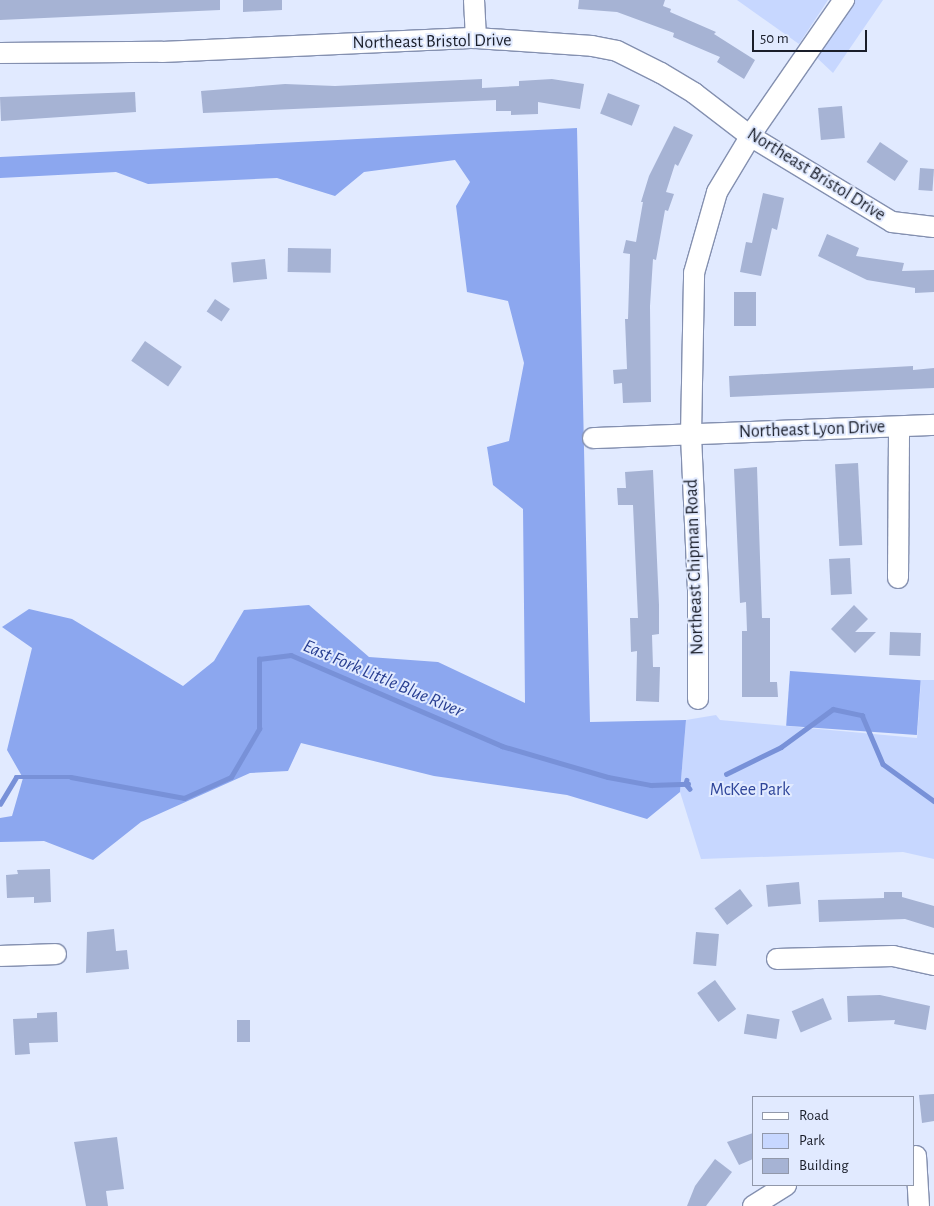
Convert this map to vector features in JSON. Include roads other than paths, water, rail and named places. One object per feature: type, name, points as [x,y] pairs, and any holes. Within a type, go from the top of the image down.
[{"type":"street","points":[[474,0],[476,38]]},
{"type":"street","name":"Northeast Chipman Road","points":[[698,699],[698,590],[691,435],[694,273],[717,192],[750,136],[844,0]]},
{"type":"street","name":"Northeast Bristol Drive","points":[[0,53],[162,52],[476,38],[592,46],[617,52],[694,93],[750,136],[892,222],[934,227]]},
{"type":"street","name":"Northeast Lyon Drive","points":[[691,435],[934,425]]},
{"type":"street","points":[[898,578],[899,427]]},
{"type":"street","points":[[592,438],[691,435]]},
{"type":"street","points":[[0,956],[56,954]]},
{"type":"street","points":[[777,960],[892,956],[934,965]]},
{"type":"street","points":[[919,1206],[921,1156]]},
{"type":"street","points":[[758,1202],[784,1186]]},
{"type":"waterway","name":"East Fork Little Blue River","points":[[0,804],[16,777],[71,777],[184,798],[231,777],[259,729],[259,659],[291,655],[502,746],[608,777],[651,785],[688,784]]},
{"type":"waterway","name":"East Fork Little Blue River","points":[[726,774],[781,747],[833,709],[862,715],[883,764],[934,801]]},
{"type":"waterway","name":"East Fork Little Blue River","points":[[687,780],[686,784],[690,789]]},
{"type":"park label","name":"McKee Park","points":[[750,790]]}]
